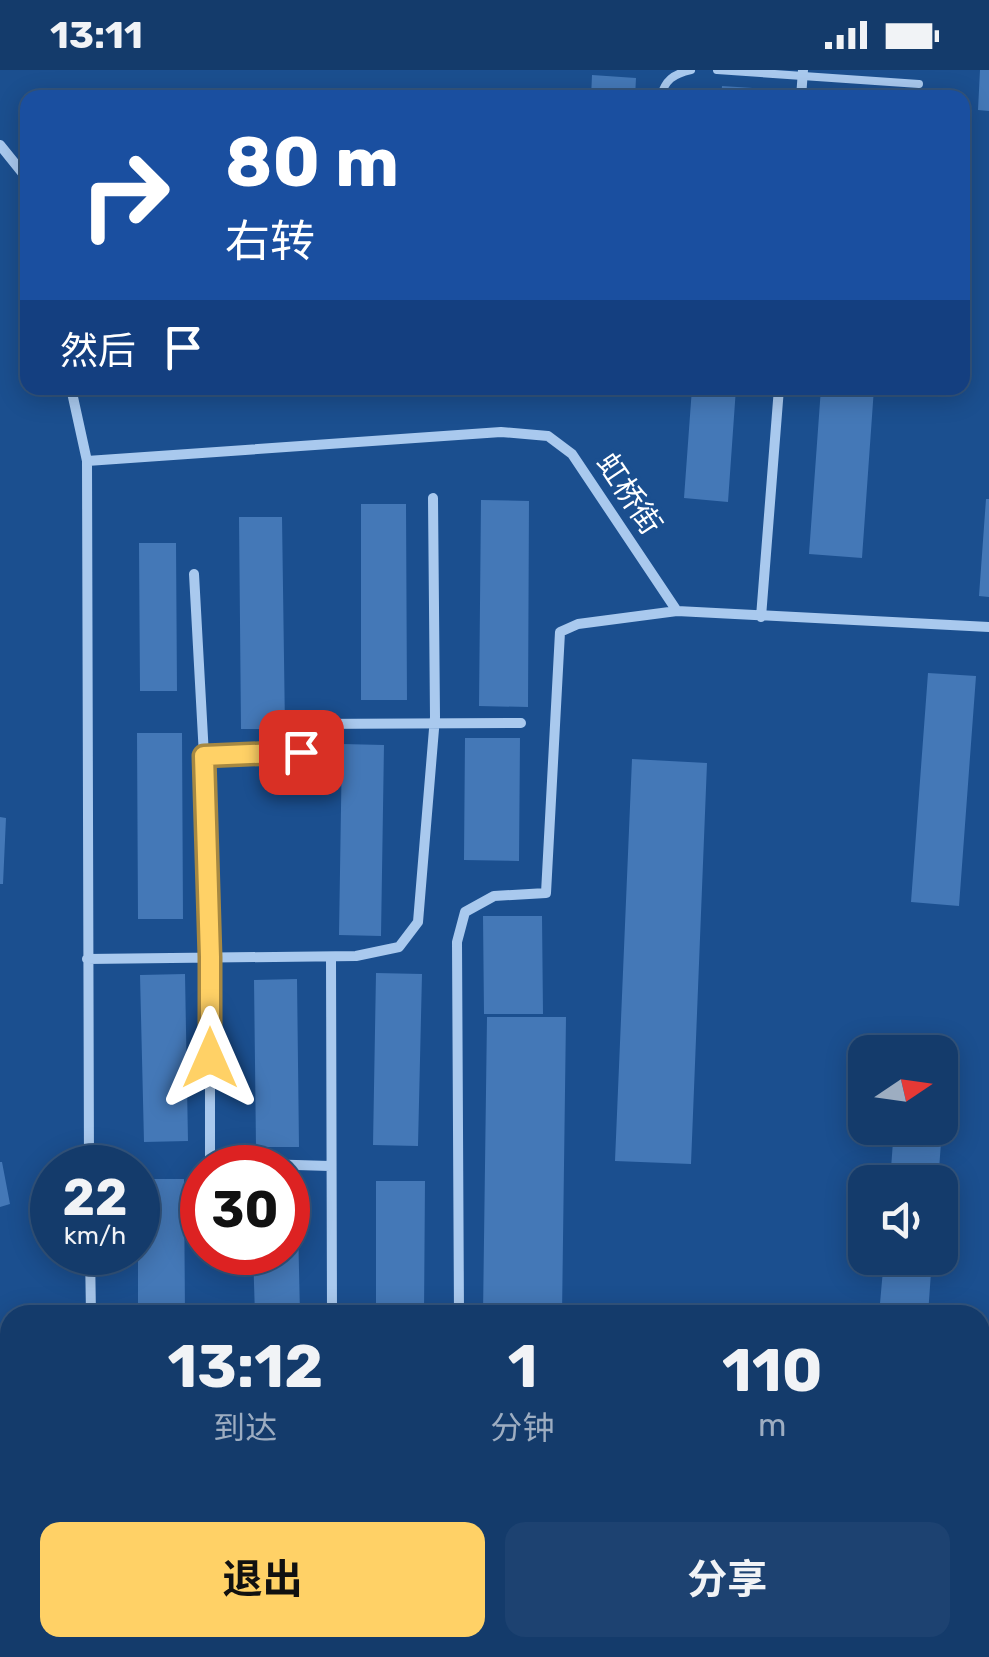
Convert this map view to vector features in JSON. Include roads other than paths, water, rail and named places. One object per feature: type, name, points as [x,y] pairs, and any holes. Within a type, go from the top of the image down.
[{"type":"street","points":[[0,145],[20,169]]},
{"type":"street","points":[[73,395],[87,461],[89,1145]]},
{"type":"street","points":[[761,616],[778,395]]},
{"type":"street","name":"虹桥街","points":[[87,461],[501,432],[548,436],[572,454],[677,611]]},
{"type":"street","points":[[87,958],[356,956],[399,948],[418,922],[434,724],[433,498]]},
{"type":"street","points":[[194,574],[210,957],[210,1158],[224,1163],[330,1166]]},
{"type":"street","points":[[460,1305],[457,942],[464,912],[494,896],[546,893],[560,632],[578,624],[677,611],[989,628]]},
{"type":"street","points":[[204,756],[301,752],[307,724],[521,723]]},
{"type":"street","points":[[331,956],[332,1305]]},
{"type":"street","points":[[90,1275],[91,1305]]},
{"type":"lane","points":[[662,90],[675,73],[691,70]]},
{"type":"lane","points":[[717,70],[920,84]]}]
